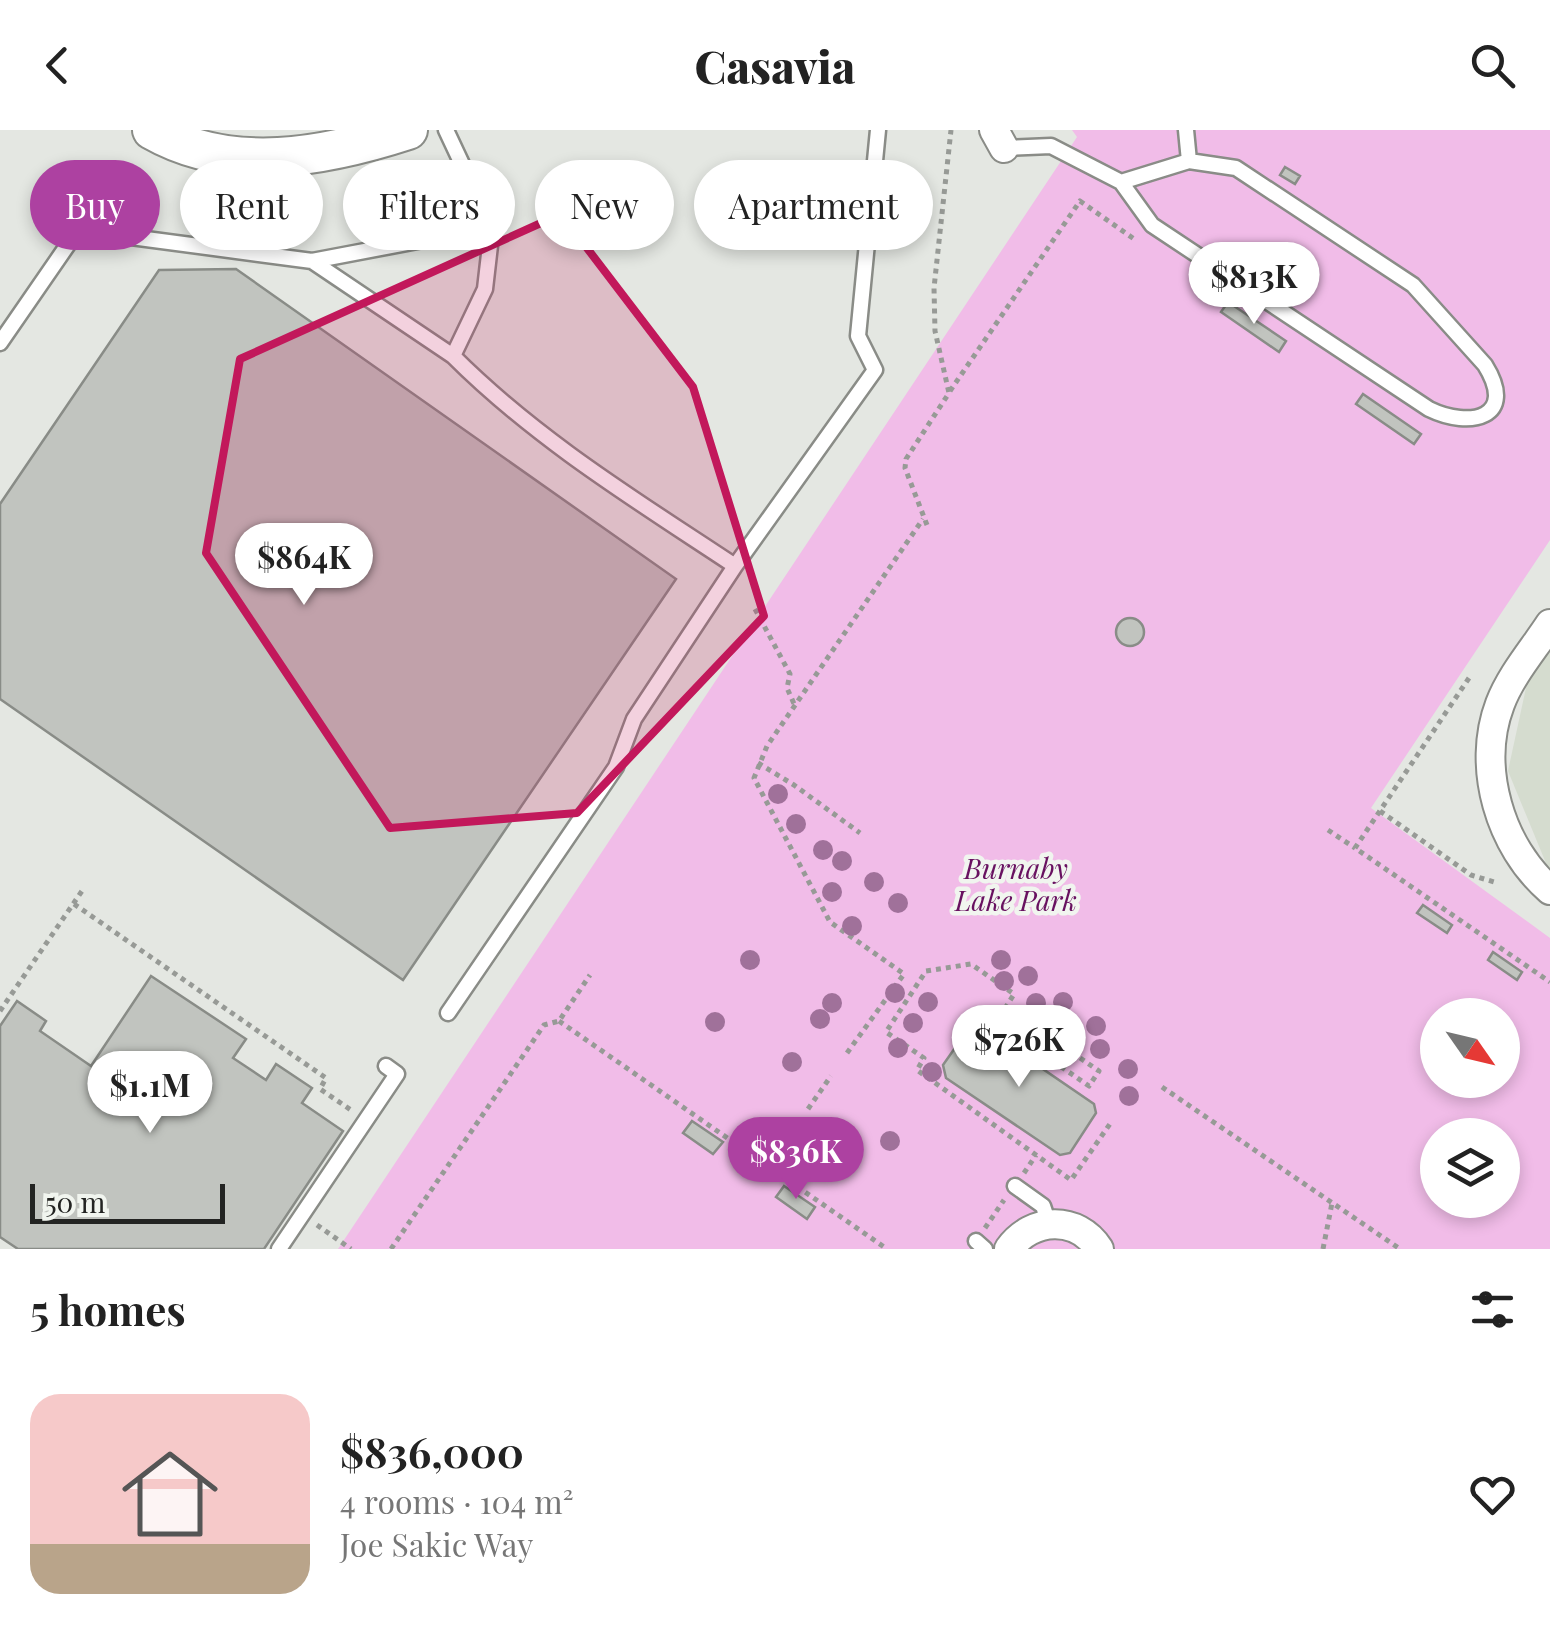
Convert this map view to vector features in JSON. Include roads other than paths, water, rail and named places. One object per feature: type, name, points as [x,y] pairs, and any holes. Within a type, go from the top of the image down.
[{"type":"street","points":[[152,130],[212,153],[270,159],[328,150],[408,130]]},
{"type":"street","points":[[1550,624],[1499,707],[1492,766],[1500,816],[1517,852],[1550,890]]},
{"type":"street","points":[[1009,1249],[1016,1238],[1031,1228],[1049,1224],[1066,1225],[1082,1232],[1098,1249]]},
{"type":"lane","points":[[446,130],[460,160]]},
{"type":"lane","points":[[448,1013],[616,767],[634,719],[735,566],[875,370],[858,336],[878,130]]},
{"type":"lane","points":[[1186,130],[1189,160]]},
{"type":"lane","points":[[999,139],[1051,146],[1121,182],[1152,226],[1429,409],[1462,420],[1478,419],[1492,410],[1497,395],[1485,365],[1413,285],[1236,168],[1189,160],[1121,182]]},
{"type":"lane","points":[[0,342],[78,230],[312,261],[370,250]]},
{"type":"lane","points":[[454,356],[485,290],[490,250]]},
{"type":"lane","points":[[312,261],[454,356],[495,398],[560,450],[735,566]]},
{"type":"lane","points":[[279,1249],[397,1074],[386,1066]]},
{"type":"lane","points":[[1015,1186],[1044,1206],[1049,1224]]},
{"type":"park label","name":"Burnaby Lake Park","points":[[1016,885]]}]
